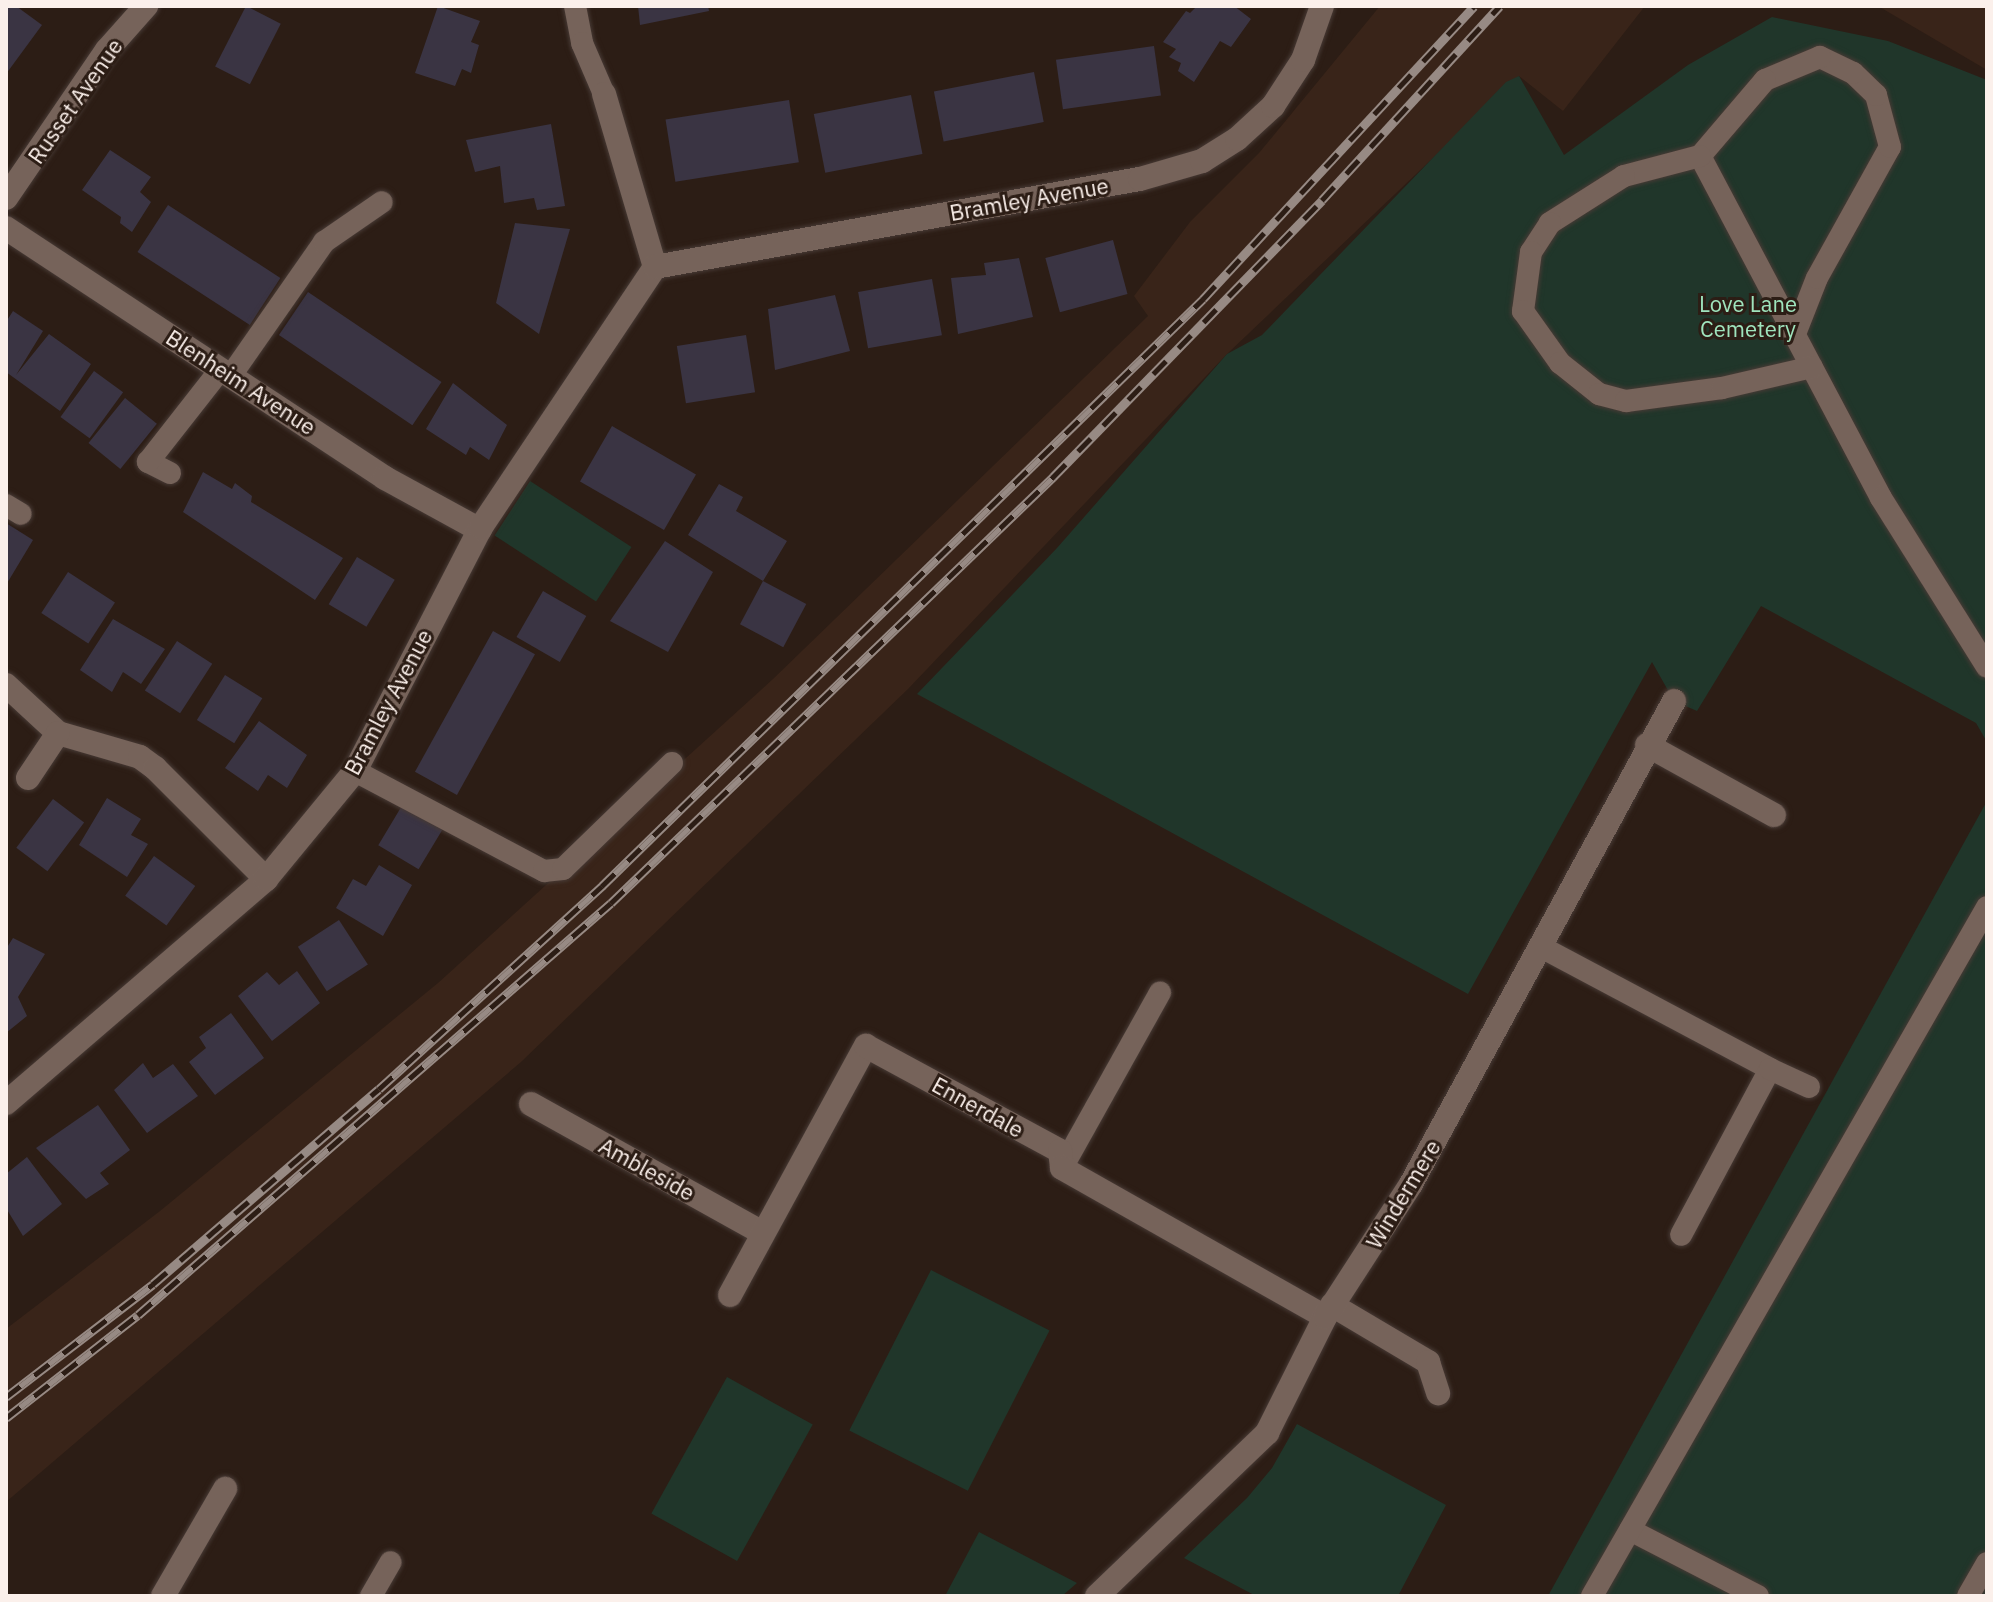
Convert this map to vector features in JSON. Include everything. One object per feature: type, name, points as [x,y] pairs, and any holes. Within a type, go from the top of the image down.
[{"type":"street","name":"Russet Avenue","points":[[6,198],[107,50],[146,6]]},
{"type":"street","name":"Bramley Avenue","points":[[6,1103],[266,879],[355,771],[480,530],[655,267],[1140,179],[1202,161],[1237,139],[1273,106],[1303,60],[1322,6]]},
{"type":"street","points":[[604,94],[655,267]]},
{"type":"street","name":"Blenheim Avenue","points":[[6,228],[385,478],[480,530]]},
{"type":"street","points":[[6,685],[58,733],[140,757],[266,879]]},
{"type":"street","name":"Windermere","points":[[1097,1596],[1267,1433],[1328,1311],[1411,1184],[1647,745],[1674,701]]},
{"type":"street","points":[[28,778],[58,733]]},
{"type":"street","points":[[1647,745],[1774,815]]},
{"type":"street","name":"Ennerdale","points":[[730,1295],[866,1046],[1060,1151],[1062,1168],[1428,1362],[1438,1393]]},
{"type":"street","name":"Ambleside","points":[[531,1104],[763,1233]]},
{"type":"street","points":[[163,1596],[225,1489]]},
{"type":"lane","points":[[575,6],[582,43],[604,94]]},
{"type":"lane","points":[[1795,334],[1817,278],[1890,147],[1876,95],[1853,73],[1820,57],[1799,63],[1765,80],[1700,156],[1624,176],[1550,223],[1531,252],[1523,311],[1560,363],[1599,394],[1626,401],[1722,388],[1812,367]]},
{"type":"lane","points":[[1700,156],[1881,498],[1987,667]]},
{"type":"lane","points":[[170,473],[148,462],[226,372],[324,242],[382,202]]},
{"type":"lane","points":[[355,771],[544,871],[563,869],[672,763]]},
{"type":"lane","points":[[1592,1596],[1987,907]]},
{"type":"lane","points":[[1541,947],[1809,1087]]},
{"type":"lane","points":[[1062,1168],[1160,993]]},
{"type":"lane","points":[[1681,1235],[1770,1069]]},
{"type":"lane","points":[[1630,1530],[1758,1596]]},
{"type":"lane","points":[[371,1596],[391,1562]]},
{"type":"lane","points":[[1968,1596],[1987,1563]]},
{"type":"shaded area","points":[[1380,6],[1645,6],[1563,111],[1519,76],[1227,354],[908,689],[521,1062],[6,1502],[6,1329],[160,1211],[438,983],[773,679],[1148,316],[1134,296],[1190,222],[1259,153]]},
{"type":"shaded area","points":[[1878,6],[1987,6],[1987,70]]},
{"type":"green space","name":"Love Lane Cemetery","points":[[1772,17],[1888,41],[1987,80],[1987,742],[1976,723],[1761,606],[1697,711],[1674,701],[1652,662],[1468,994],[917,694],[1057,548],[1227,354],[1262,335],[1506,82],[1519,76],[1564,155],[1688,65]]},
{"type":"green space","points":[[530,481],[631,547],[596,601],[495,536]]},
{"type":"green space","points":[[1987,801],[1987,1596],[1548,1596]]},
{"type":"green space","points":[[931,1270],[1050,1330],[968,1491],[849,1430]]},
{"type":"green space","points":[[727,1377],[813,1425],[737,1561],[651,1513]]},
{"type":"green space","points":[[1297,1424],[1446,1505],[1398,1596],[1256,1596],[1184,1558],[1247,1498],[1272,1468]]},
{"type":"green space","points":[[979,1532],[1077,1583],[1062,1596],[945,1596]]},
{"type":"building","points":[[6,6],[16,6],[42,25],[6,74]]},
{"type":"building","points":[[246,6],[281,24],[250,84],[215,67]]},
{"type":"building","points":[[438,6],[480,21],[471,42],[479,45],[471,73],[462,69],[455,86],[415,73]]},
{"type":"building","points":[[638,6],[708,6],[709,11],[640,25]]},
{"type":"building","points":[[1197,6],[1234,6],[1251,19],[1231,47],[1220,41],[1194,82],[1178,71],[1181,63],[1169,57],[1176,49],[1163,42],[1186,11],[1190,13]]},
{"type":"building","points":[[1154,46],[1161,96],[1063,109],[1056,60]]},
{"type":"building","points":[[1034,72],[1044,122],[944,142],[934,91]]},
{"type":"building","points":[[911,95],[922,154],[825,173],[814,114]]},
{"type":"building","points":[[789,100],[799,162],[675,182],[666,120]]},
{"type":"building","points":[[551,124],[565,206],[537,210],[534,198],[504,203],[500,166],[475,172],[466,140]]},
{"type":"building","points":[[110,150],[151,177],[140,192],[151,202],[132,232],[120,223],[121,217],[82,190]]},
{"type":"building","points":[[168,205],[280,278],[250,325],[138,252]]},
{"type":"building","points":[[515,223],[570,229],[539,334],[496,303]]},
{"type":"building","points":[[1113,240],[1127,294],[1060,312],[1045,258]]},
{"type":"building","points":[[1019,258],[1033,317],[958,334],[951,278],[986,275],[984,263]]},
{"type":"building","points":[[932,279],[942,335],[868,348],[858,292]]},
{"type":"building","points":[[308,292],[441,382],[412,425],[279,335]]},
{"type":"building","points":[[835,295],[850,351],[775,370],[768,309]]},
{"type":"building","points":[[13,311],[43,331],[16,375],[49,334],[91,364],[60,411],[6,372],[6,322]]},
{"type":"building","points":[[746,335],[755,392],[686,403],[677,346]]},
{"type":"building","points":[[94,371],[123,392],[90,438],[60,417]]},
{"type":"building","points":[[453,383],[507,425],[489,460],[470,447],[466,455],[426,429]]},
{"type":"building","points":[[125,398],[157,424],[120,469],[88,443]]},
{"type":"building","points":[[612,426],[696,474],[664,530],[580,481]]},
{"type":"building","points":[[203,472],[232,489],[235,483],[252,496],[251,502],[343,558],[315,600],[183,512]]},
{"type":"building","points":[[719,484],[743,497],[736,511],[787,541],[763,581],[688,535]]},
{"type":"building","points":[[6,523],[33,540],[6,585]]},
{"type":"building","points":[[665,541],[713,572],[668,652],[610,621]]},
{"type":"building","points":[[357,557],[395,580],[366,627],[329,604]]},
{"type":"building","points":[[68,572],[115,602],[88,644],[41,613]]},
{"type":"building","points":[[763,581],[806,604],[783,647],[740,624]]},
{"type":"building","points":[[543,591],[586,616],[560,662],[516,637]]},
{"type":"building","points":[[113,619],[165,649],[141,684],[123,672],[112,692],[80,670]]},
{"type":"building","points":[[493,631],[535,654],[457,795],[415,772]]},
{"type":"building","points":[[177,641],[212,664],[180,713],[145,690]]},
{"type":"building","points":[[225,675],[262,698],[234,743],[197,720]]},
{"type":"building","points":[[259,721],[307,755],[287,788],[268,775],[258,791],[225,768]]},
{"type":"building","points":[[107,798],[141,819],[131,835],[148,844],[127,877],[79,845]]},
{"type":"building","points":[[53,799],[84,822],[47,871],[16,848]]},
{"type":"building","points":[[403,804],[443,828],[419,869],[378,845]]},
{"type":"building","points":[[154,856],[195,886],[166,926],[125,896]]},
{"type":"building","points":[[379,865],[412,885],[383,936],[336,908],[353,879],[366,886]]},
{"type":"building","points":[[339,920],[368,964],[327,991],[298,947]]},
{"type":"building","points":[[13,938],[45,954],[18,997],[27,1016],[6,1033],[6,949]]},
{"type":"building","points":[[297,971],[320,1003],[272,1041],[238,996],[267,972],[279,985]]},
{"type":"building","points":[[231,1013],[264,1058],[215,1095],[189,1062],[206,1048],[199,1037]]},
{"type":"building","points":[[143,1063],[153,1078],[173,1064],[198,1096],[147,1133],[114,1090]]},
{"type":"building","points":[[98,1105],[130,1150],[100,1173],[109,1184],[86,1199],[36,1148]]},
{"type":"building","points":[[27,1157],[62,1204],[23,1236],[6,1208],[6,1174]]},
{"type":"railway","points":[[6,1397],[153,1284],[379,1089],[602,886],[1203,299],[1474,6]]},
{"type":"railway","points":[[6,1418],[138,1315],[611,903],[1053,477],[1322,200],[1500,6]]}]
